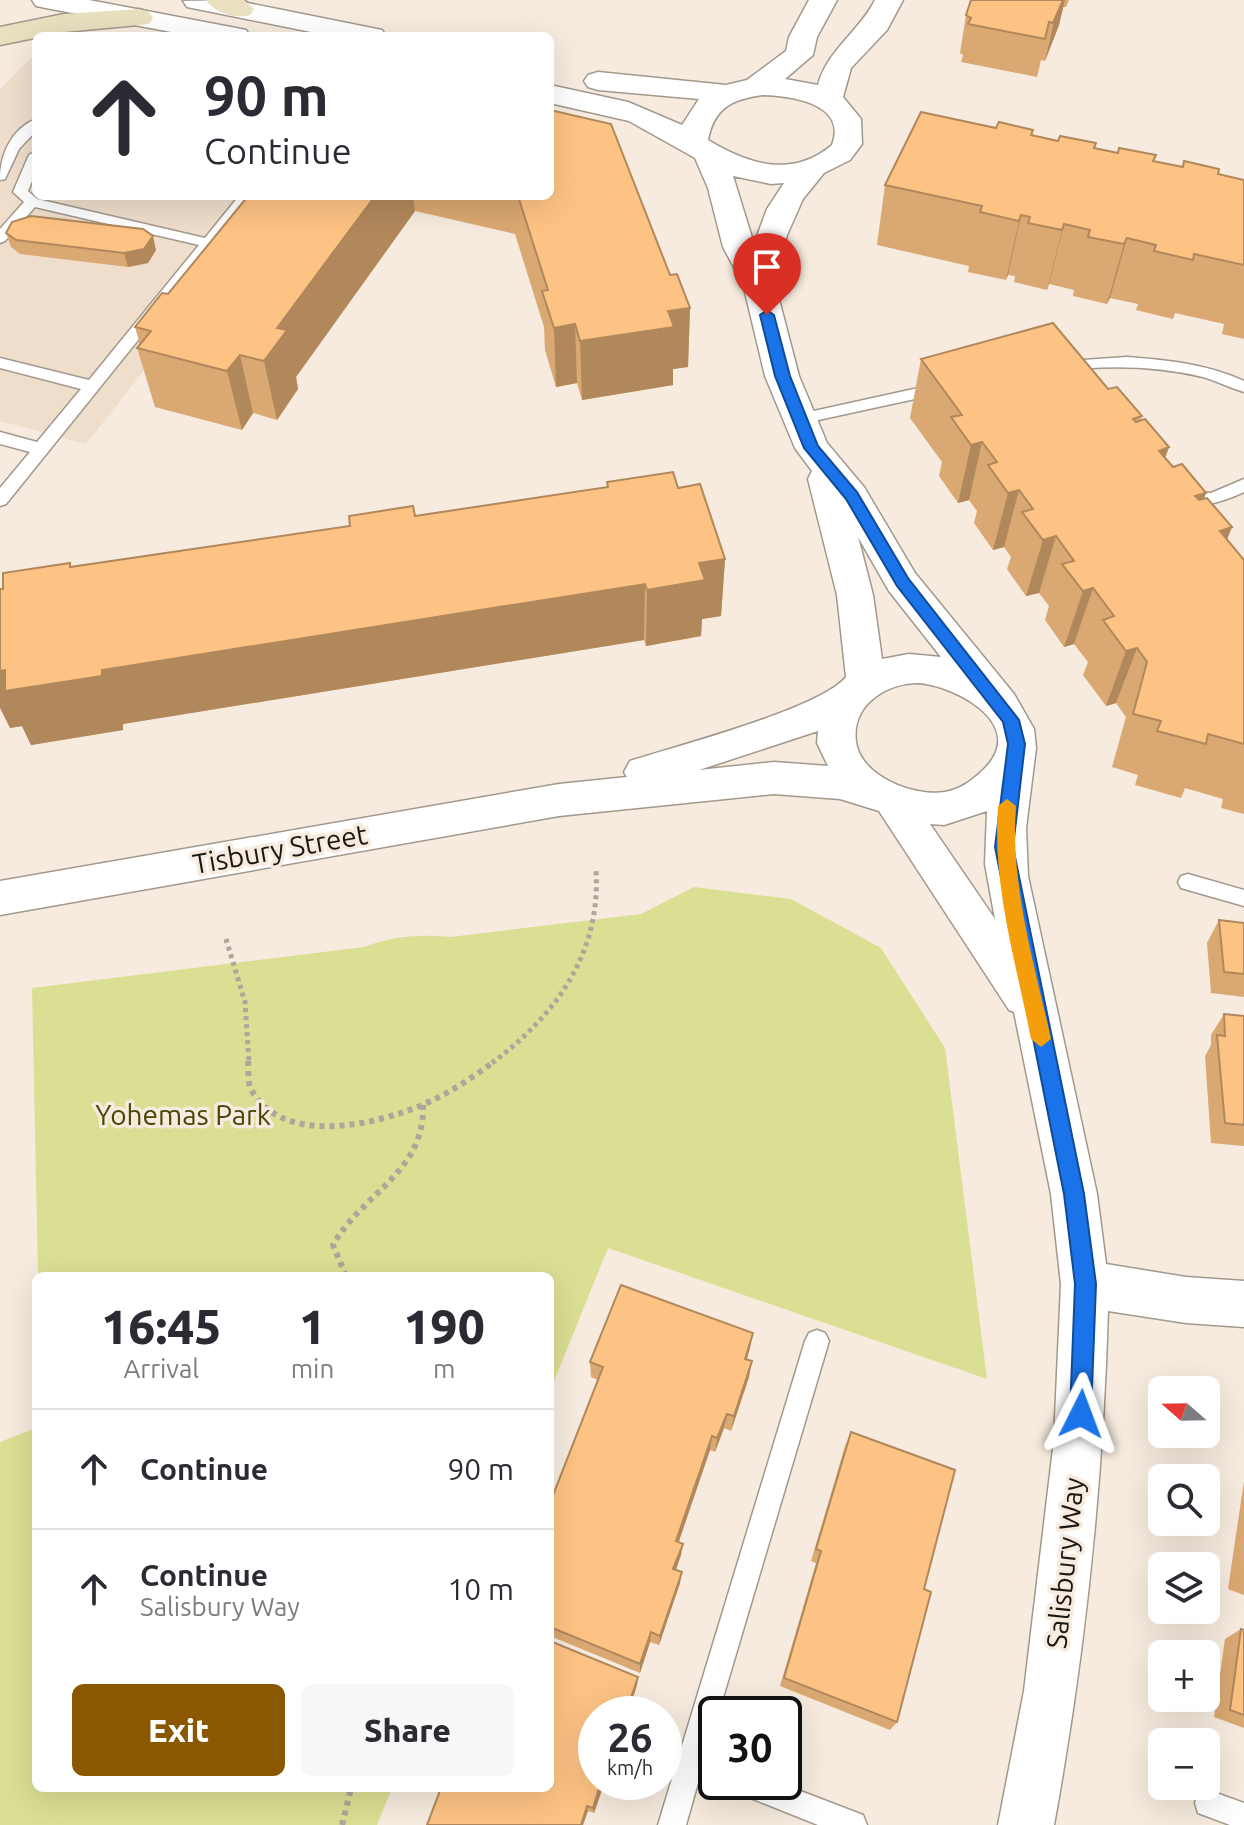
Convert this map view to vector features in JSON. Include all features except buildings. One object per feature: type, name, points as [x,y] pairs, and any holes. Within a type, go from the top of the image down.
[{"type":"main road","points":[[0,36],[64,23],[139,18]]},
{"type":"street","points":[[46,0],[139,18],[232,15],[345,32]]},
{"type":"street","points":[[193,0],[232,15]]},
{"type":"street","points":[[757,86],[799,55],[803,37],[823,0]]},
{"type":"street","points":[[828,100],[837,66],[877,24],[889,0]]},
{"type":"street","points":[[554,73],[627,86],[724,93],[757,86],[783,86],[828,100],[850,128],[848,144],[838,156],[812,169],[775,175],[750,172],[640,115],[554,95]]},
{"type":"street","points":[[724,93],[701,113],[701,149],[723,188],[739,247],[759,284],[782,376],[820,462],[855,595],[856,690]]},
{"type":"street","points":[[759,284],[775,218],[792,190],[812,169]]},
{"type":"street","points":[[820,462],[852,496],[902,582],[996,699],[1011,720],[1017,744],[1012,767],[998,787],[976,802],[947,809],[884,799],[844,763],[835,740],[837,717],[856,690],[890,671],[919,668],[947,672],[974,683],[996,699]]},
{"type":"street","name":"Tisbury Street","points":[[559,800],[804,720],[856,690]]},
{"type":"street","name":"Salisbury Way","points":[[1012,767],[1004,847],[1074,1194],[1085,1284],[1079,1440],[1051,1691],[1026,1825]]},
{"type":"street","name":"Tisbury Street","points":[[0,898],[559,800],[774,778],[840,783],[884,799]]},
{"type":"street","name":"Salisbury Way","points":[[884,799],[1036,1015]]},
{"type":"street","points":[[1085,1284],[1186,1300],[1244,1304]]},
{"type":"lane","points":[[0,176],[13,147],[32,127]]},
{"type":"lane","points":[[32,164],[20,192],[32,202],[208,243]]},
{"type":"lane","points":[[0,500],[243,200]]},
{"type":"lane","points":[[0,238],[32,202]]},
{"type":"lane","points":[[0,363],[92,386]]},
{"type":"lane","points":[[1039,370],[1141,363],[1183,369],[1244,387]]},
{"type":"lane","points":[[800,419],[962,384]]},
{"type":"lane","points":[[0,438],[41,449]]},
{"type":"lane","points":[[1163,484],[1172,496],[1213,499],[1244,485]]},
{"type":"lane","points":[[1188,882],[1244,898]]},
{"type":"lane","points":[[672,1825],[817,1341]]},
{"type":"lane","points":[[691,1762],[698,1765]]},
{"type":"lane","points":[[788,1800],[853,1825]]},
{"type":"lane","points":[[1208,1803],[1244,1817]]},
{"type":"path","points":[[226,939],[240,977],[250,1089],[258,1103],[276,1115],[306,1124],[370,1121],[423,1105],[475,1074],[510,1047],[562,995],[590,942],[599,898],[596,871]]},
{"type":"path","points":[[344,1272],[333,1245],[339,1231],[388,1186],[416,1151],[425,1131],[423,1105]]},
{"type":"path","points":[[342,1825],[350,1792]]},
{"type":"shaded area","points":[[32,57],[32,200],[279,200],[86,444],[0,421],[0,89]]},
{"type":"green space","name":"Yohemas Park","points":[[694,887],[791,899],[881,948],[945,1048],[987,1379],[608,1248],[554,1381],[554,1272],[38,1272],[32,988],[364,947],[406,937],[450,937],[641,914]]},
{"type":"green space","points":[[32,1430],[32,1792],[390,1792],[377,1825],[0,1825],[0,1442]]},
{"type":"slow traffic","points":[[1007,806],[1004,847],[1007,876],[1041,1039]]},
{"type":"route","points":[[767,315],[782,376],[820,462],[852,496],[902,582],[1011,720],[1017,744],[1004,847],[1007,876],[1074,1194],[1085,1284],[1081,1414]]}]
